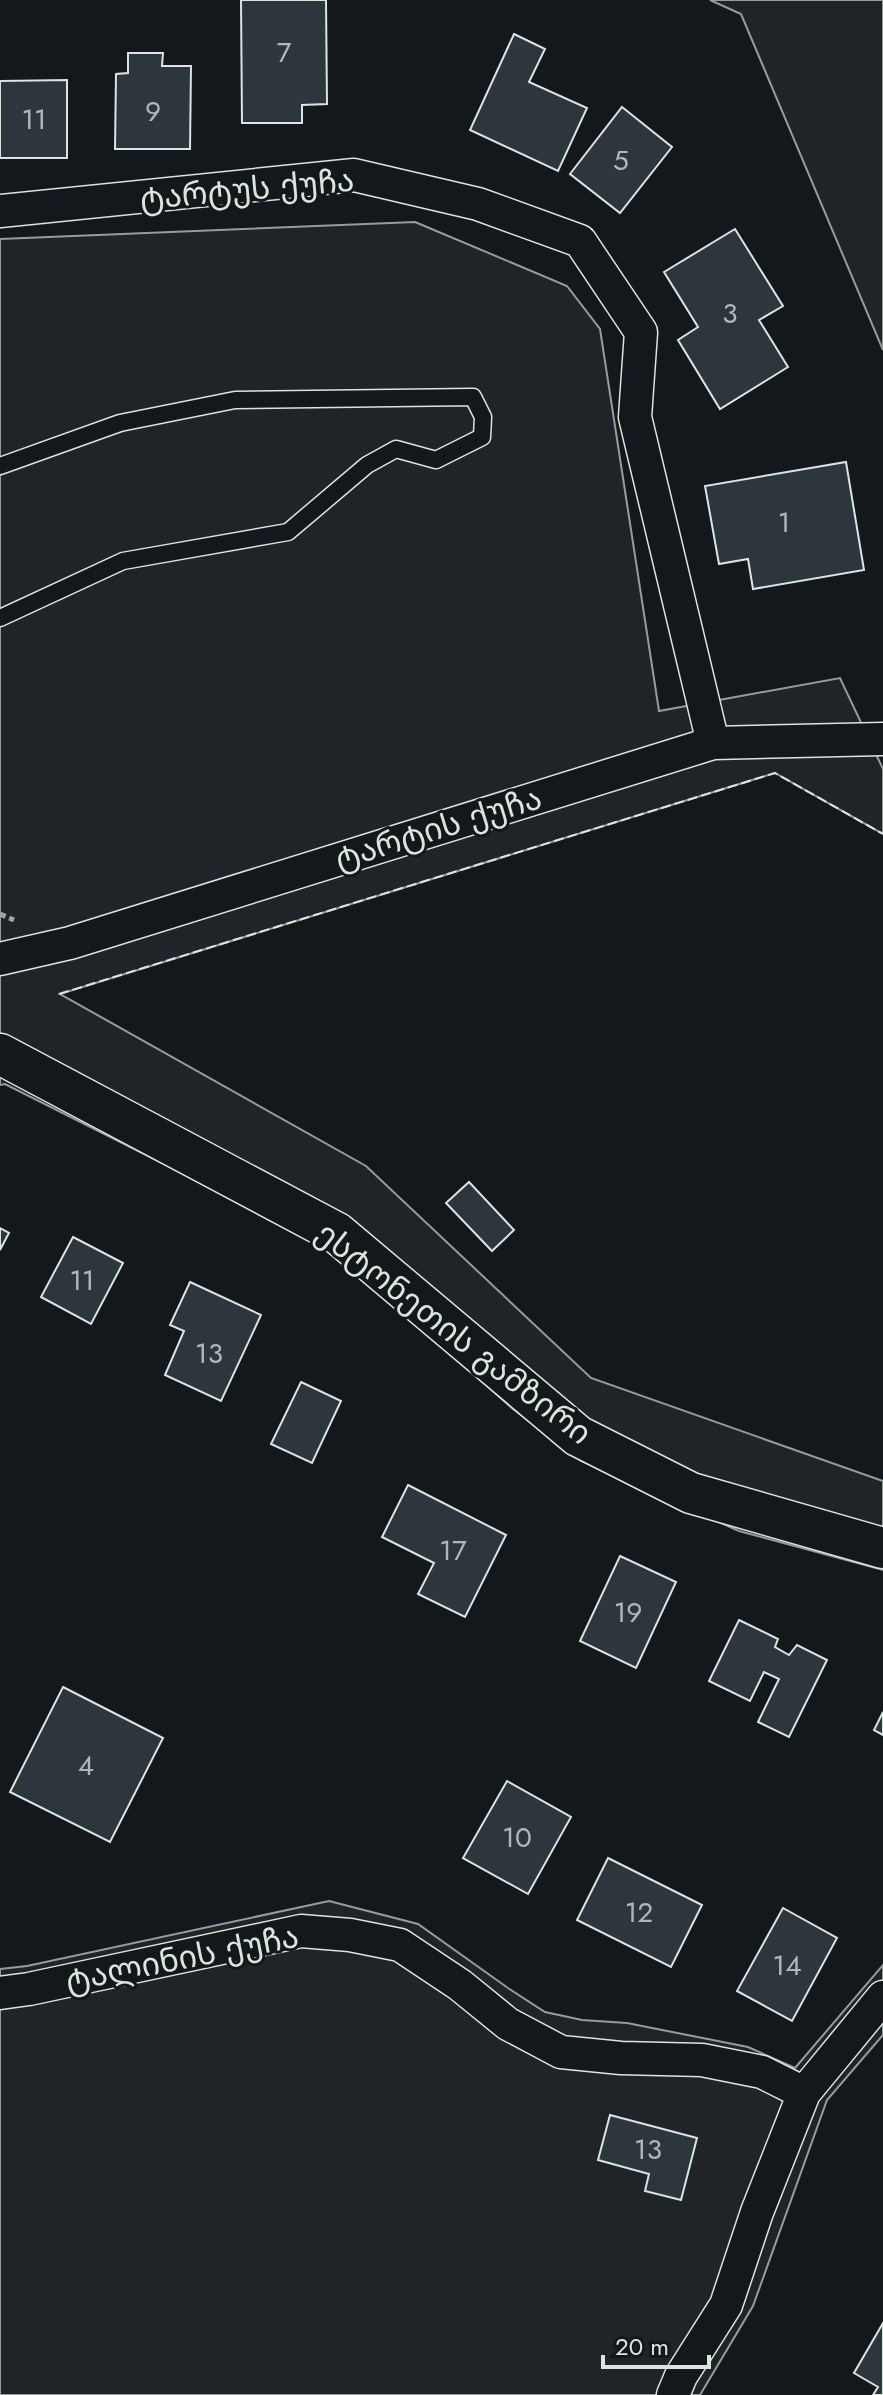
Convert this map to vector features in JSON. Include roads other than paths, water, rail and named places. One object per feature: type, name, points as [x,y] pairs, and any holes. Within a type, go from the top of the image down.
[{"type":"street","name":"ტარტუს ქუჩა","points":[[0,211],[354,175],[478,204],[580,241],[641,332],[635,417],[713,743]]},
{"type":"street","name":"ტარტის ქუჩა","points":[[0,959],[70,943],[713,743],[883,739]]},
{"type":"street","name":"ესტონეთის გამზირი","points":[[0,1054],[337,1233],[578,1436],[691,1493],[883,1548]]},
{"type":"street","name":"ტალინის ქუჩა","points":[[0,1993],[301,1931],[350,1935],[400,1945],[460,1985],[508,2024],[561,2052],[621,2058],[702,2060],[762,2072],[804,2093]]},
{"type":"street","points":[[673,2395],[681,2376],[726,2305],[757,2212],[804,2093],[883,1997]]},
{"type":"lane","points":[[0,466],[120,423],[235,400],[473,397],[483,417],[482,437],[436,460],[396,449],[367,465],[288,532],[123,561],[0,618]]}]
